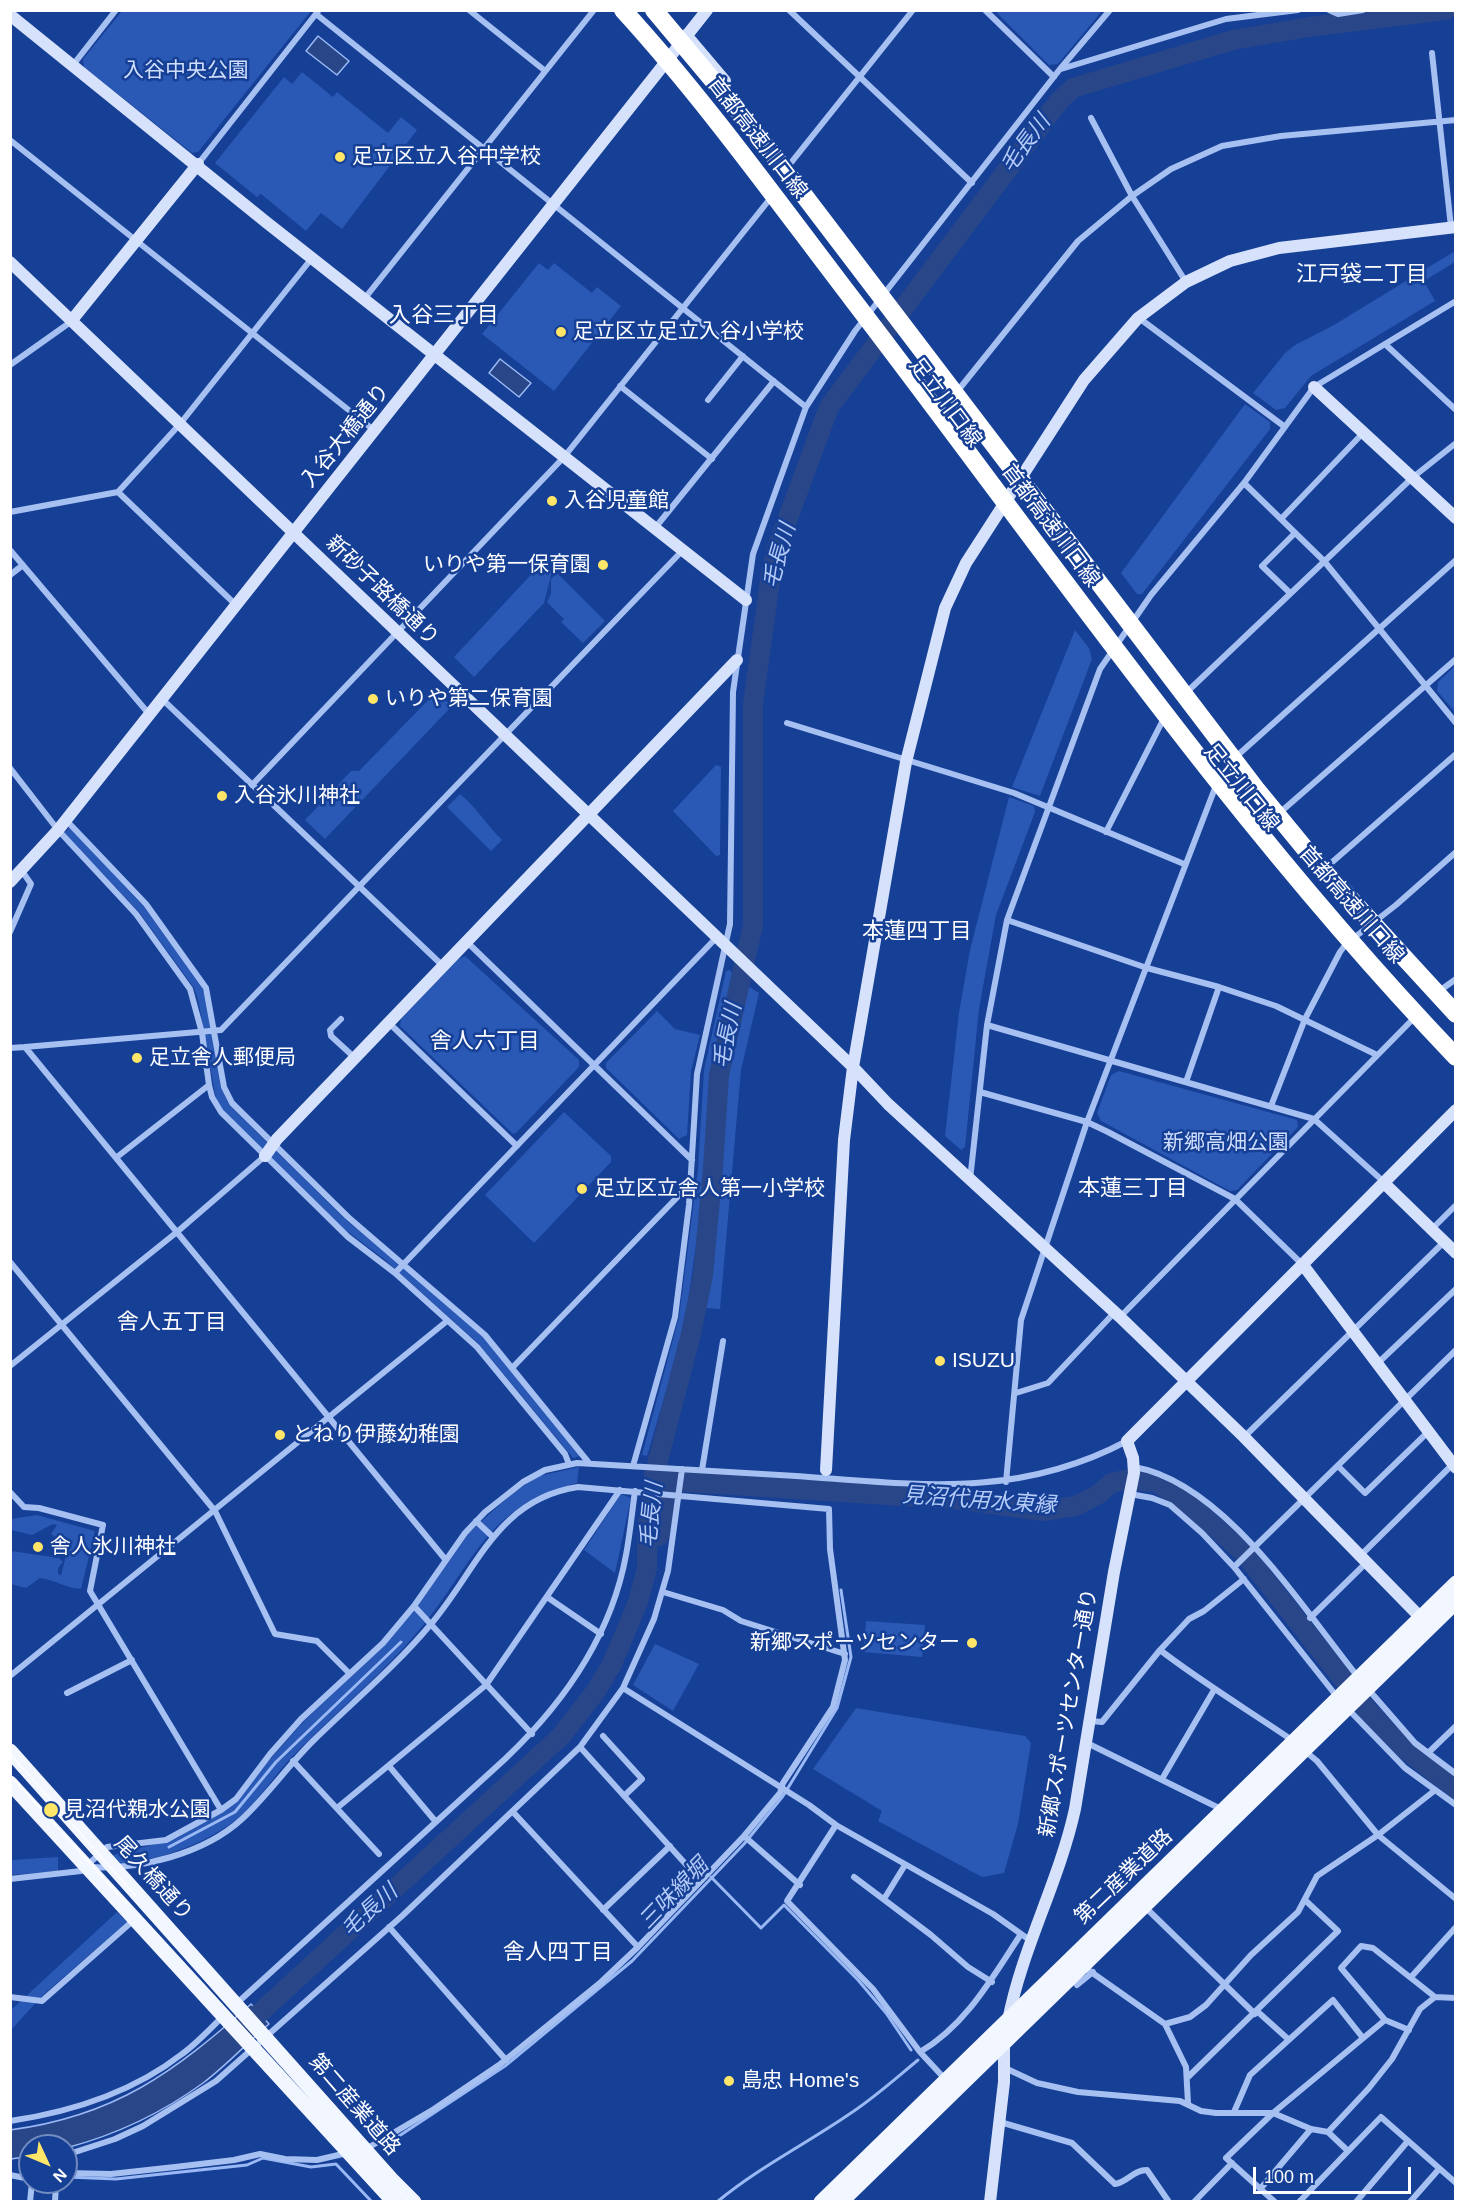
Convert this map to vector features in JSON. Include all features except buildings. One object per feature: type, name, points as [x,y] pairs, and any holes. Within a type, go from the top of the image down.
[{"type":"highway","name":"首都高速川口線","points":[[623,10],[690,88],[907,370],[1128,668],[1203,764],[1292,873],[1455,1057]]},
{"type":"highway","points":[[643,10],[819,214]]},
{"type":"highway","name":"首都高速川口線","points":[[654,10],[752,127],[1220,743],[1311,856],[1455,1014]]},
{"type":"highway","points":[[907,370],[982,460],[1246,802],[1338,911],[1455,1039]]},
{"type":"highway","points":[[1311,856],[1343,899],[1455,1026]]},
{"type":"main road","name":"第二産業道路","points":[[841,2202],[1003,2043],[1088,1969],[1145,1906],[1299,1746],[1425,1622],[1455,1583]]},
{"type":"main road","name":"第二産業道路","points":[[1425,1622],[1455,1602]]},
{"type":"main road","name":"第二産業道路","points":[[821,2202],[1009,2016],[1223,1810],[1299,1746]]},
{"type":"main road","name":"尾久橋通り","points":[[10,1751],[116,1869],[231,2011]]},
{"type":"main road","name":"尾久橋通り","points":[[10,1783],[135,1919],[260,2042]]},
{"type":"main road","name":"第二産業道路","points":[[260,2042],[414,2202]]},
{"type":"main road","name":"第二産業道路","points":[[260,2042],[349,2152],[394,2202]]},
{"type":"street","points":[[73,65],[116,10]]},
{"type":"street","points":[[469,10],[544,70]]},
{"type":"street","points":[[365,298],[594,10]]},
{"type":"street","name":"足立川口線","points":[[614,10],[663,67],[769,200],[1162,722],[1346,944],[1455,1064]]},
{"type":"street","name":"足立川口線","points":[[665,10],[790,164],[1239,754],[1330,864],[1455,1004]]},
{"type":"street","name":"入谷大橋通り","points":[[10,882],[21,871],[55,825],[67,819],[707,10]]},
{"type":"street","points":[[789,10],[972,183]]},
{"type":"street","points":[[790,164],[913,10]]},
{"type":"street","points":[[985,10],[1054,77]]},
{"type":"street","points":[[633,1466],[675,1317],[690,1184],[697,1074],[731,953],[733,692],[753,554],[806,406],[861,323],[1060,69],[1110,10]]},
{"type":"street","points":[[1060,69],[1226,19],[1298,10]]},
{"type":"street","points":[[1329,10],[1338,14],[1363,10]]},
{"type":"street","points":[[10,365],[72,320],[317,12],[483,149],[806,406]]},
{"type":"street","points":[[10,15],[746,600]]},
{"type":"street","points":[[826,1474],[844,1140],[853,1068],[906,762],[945,608],[966,563],[1084,380],[1138,318],[1186,282],[1230,261],[1279,248],[1453,227],[1432,53]]},
{"type":"street","points":[[1091,118],[1132,196],[1186,282]]},
{"type":"street","points":[[960,388],[1078,241],[1132,196],[1171,169],[1222,146],[1281,136],[1455,120]]},
{"type":"street","points":[[10,141],[375,431]]},
{"type":"street","points":[[252,785],[564,457],[769,200]]},
{"type":"street","points":[[10,512],[118,492],[180,424],[313,257]]},
{"type":"street","name":"新砂子路橋通り","points":[[10,262],[970,1181],[1117,1314],[1188,1382],[1425,1622]]},
{"type":"street","points":[[970,1181],[987,1025],[1007,920],[1100,669],[1135,619],[1244,483],[1314,387],[1455,301]]},
{"type":"street","points":[[1138,318],[1285,427]]},
{"type":"street","points":[[1385,344],[1455,410]]},
{"type":"street","points":[[708,400],[743,356]]},
{"type":"street","points":[[655,528],[774,381]]},
{"type":"street","points":[[620,386],[712,459]]},
{"type":"street","points":[[1314,387],[1455,518]]},
{"type":"street","points":[[1281,519],[1363,433]]},
{"type":"street","points":[[1189,690],[1412,478],[1455,443]]},
{"type":"street","points":[[1244,483],[1324,561],[1455,723]]},
{"type":"street","points":[[118,492],[236,605]]},
{"type":"street","points":[[1290,593],[1262,566],[1294,532]]},
{"type":"street","points":[[10,550],[150,714]]},
{"type":"street","points":[[10,1048],[215,1032],[253,998],[683,550]]},
{"type":"street","points":[[1239,754],[1380,630],[1455,560]]},
{"type":"street","points":[[10,575],[23,565]]},
{"type":"street","points":[[1284,809],[1455,659]]},
{"type":"street","points":[[10,1366],[177,1232],[265,1156],[273,1144],[388,1023],[737,660]]},
{"type":"street","points":[[162,699],[443,966]]},
{"type":"street","points":[[1106,832],[1162,722]]},
{"type":"street","points":[[786,723],[1048,806],[1184,864]]},
{"type":"street","points":[[1330,864],[1455,754]]},
{"type":"street","points":[[10,768],[55,825],[136,914],[190,989],[202,1033],[209,1085],[221,1112],[348,1237],[395,1273],[477,1347],[566,1454],[569,1464]]},
{"type":"street","points":[[1006,1482],[1021,1320],[1087,1122],[1215,788]]},
{"type":"street","points":[[67,819],[146,904],[202,980],[209,995],[227,1095],[273,1144],[348,1217],[485,1335],[589,1463]]},
{"type":"street","points":[[1271,1106],[1305,1019],[1346,944],[1379,919],[1455,852]]},
{"type":"street","points":[[10,932],[31,884],[21,871]]},
{"type":"street","points":[[1007,920],[1147,968],[1219,987],[1305,1019],[1377,1055]]},
{"type":"street","points":[[395,1273],[716,938]]},
{"type":"street","points":[[466,942],[692,1160]]},
{"type":"street","points":[[1443,989],[1455,979]]},
{"type":"street","points":[[1186,1082],[1219,987]]},
{"type":"street","points":[[341,1019],[330,1030],[331,1036],[355,1058]]},
{"type":"street","points":[[1016,1393],[1048,1383],[1413,1019]]},
{"type":"street","points":[[388,1023],[517,1146]]},
{"type":"street","points":[[987,1025],[1314,1119],[1455,1252]]},
{"type":"street","points":[[25,1047],[445,1559]]},
{"type":"street","points":[[117,1157],[209,1085]]},
{"type":"street","points":[[980,1092],[1087,1122],[1235,1199],[1303,1265],[1404,1401],[1455,1465],[1363,1559],[1310,1618]]},
{"type":"street","points":[[10,1879],[81,1870],[107,1847],[166,1840],[221,1810],[236,1799],[270,1754],[302,1719],[383,1643],[414,1606],[445,1559],[476,1521],[523,1482],[545,1470],[569,1464],[589,1463],[667,1468],[682,1472],[702,1470],[826,1474],[927,1486],[1006,1482],[1076,1462],[1127,1442],[1455,1110]]},
{"type":"street","points":[[512,1368],[690,1184]]},
{"type":"street","points":[[1431,1229],[1455,1205]]},
{"type":"street","points":[[1244,1437],[1444,1242]]},
{"type":"street","points":[[10,1262],[216,1511],[275,1634],[318,1641],[349,1673]]},
{"type":"street","points":[[1377,1364],[1455,1288]]},
{"type":"street","points":[[10,1676],[216,1511],[447,1321]]},
{"type":"street","points":[[702,1470],[723,1341]]},
{"type":"street","points":[[1234,1567],[1455,1350]]},
{"type":"street","points":[[1338,1466],[1365,1493],[1428,1432]]},
{"type":"street","name":"新郷スポーツセンター通り","points":[[990,2202],[1005,2068],[1003,2043],[1026,1938],[1069,1835],[1091,1721],[1114,1572],[1131,1491],[1134,1470],[1127,1442]]},
{"type":"street","points":[[1134,1470],[1167,1475],[1212,1506],[1280,1576],[1361,1685],[1402,1730],[1428,1754],[1455,1774]]},
{"type":"street","points":[[78,2151],[115,2139],[167,2114],[216,2081],[389,1928],[580,1747],[623,1688],[644,1646],[663,1593],[682,1472]]},
{"type":"street","points":[[78,2173],[111,2174],[234,2160],[260,2154],[285,2159],[317,2160],[365,2150],[434,2109],[506,2060],[638,1947],[744,1836],[784,1790],[833,1707],[845,1654],[830,1549],[829,1509],[578,1487],[552,1493],[523,1508],[501,1526],[432,1623],[293,1761],[239,1822],[180,1854],[150,1864],[116,1869],[86,1867]]},
{"type":"street","points":[[337,1808],[486,1685],[620,1490]]},
{"type":"street","points":[[10,2121],[44,2116],[94,2102],[144,2078],[182,2055],[532,1734],[567,1690],[601,1634],[626,1555],[635,1491]]},
{"type":"street","points":[[1131,1491],[1170,1505],[1234,1567],[1345,1701],[1405,1768],[1455,1805]]},
{"type":"street","points":[[10,1492],[24,1507],[39,1508],[103,1525],[90,1591],[221,1810]]},
{"type":"street","points":[[476,1521],[493,1537]]},
{"type":"street","points":[[1091,1721],[1102,1722],[1160,1650],[1189,1619],[1204,1611],[1244,1579]]},
{"type":"street","points":[[663,1593],[723,1610],[741,1621],[845,1654]]},
{"type":"street","points":[[547,1597],[601,1634]]},
{"type":"street","points":[[414,1606],[532,1734]]},
{"type":"street","points":[[1160,1650],[1214,1690],[1243,1706],[1317,1761],[1378,1835],[1455,1899]]},
{"type":"street","points":[[67,1693],[132,1660]]},
{"type":"street","points":[[623,1688],[836,1825],[993,1914],[1026,1938],[961,2019],[920,2052]]},
{"type":"street","points":[[1162,1779],[1214,1690]]},
{"type":"street","points":[[1428,1754],[1455,1726]]},
{"type":"street","points":[[603,1736],[642,1779],[624,1796]]},
{"type":"street","points":[[1087,1743],[1223,1810]]},
{"type":"street","points":[[580,1747],[700,1880]]},
{"type":"street","points":[[293,1761],[379,1854]]},
{"type":"street","points":[[389,1766],[436,1822]]},
{"type":"street","points":[[1165,2024],[1190,2017],[1225,1987],[1251,1955],[1298,1912],[1317,1876],[1378,1835],[1434,1791]]},
{"type":"street","points":[[513,1812],[638,1947]]},
{"type":"street","points":[[836,1825],[800,1885],[787,1901],[873,1989],[920,2052],[945,2079]]},
{"type":"street","points":[[744,1836],[800,1885]]},
{"type":"street","points":[[603,1910],[670,1846]]},
{"type":"street","points":[[884,1899],[905,1865]]},
{"type":"street","points":[[854,1876],[968,1967],[992,1982]]},
{"type":"street","points":[[1188,2077],[1338,1931],[1305,1900]]},
{"type":"street","points":[[1145,1906],[1225,1987],[1288,2039]]},
{"type":"street","points":[[10,1997],[42,2001],[135,1919]]},
{"type":"street","points":[[1412,1976],[1455,1927]]},
{"type":"street","points":[[389,1928],[506,2060]]},
{"type":"street","points":[[1409,2030],[1385,2020],[1341,1968],[1361,1946],[1374,1948],[1412,1976],[1435,1997],[1455,1998]]},
{"type":"street","points":[[1077,1985],[1088,1969],[1165,2024],[1186,2067],[1188,2103]]},
{"type":"street","points":[[1328,2132],[1375,2081],[1409,2030],[1420,2009],[1435,1997]]},
{"type":"street","points":[[1234,2112],[1250,2075],[1333,2000],[1363,2038]]},
{"type":"street","points":[[1275,2202],[1226,2157],[1273,2113],[1385,2020]]},
{"type":"street","points":[[1005,2068],[1037,2083],[1069,2090],[1188,2103],[1201,2111],[1273,2113],[1311,2129],[1328,2132],[1348,2151]]},
{"type":"street","points":[[1299,2202],[1381,2117],[1455,2183]]},
{"type":"street","points":[[1000,2122],[1072,2143],[1115,2184],[1121,2183],[1138,2170],[1147,2170],[1169,2202]]},
{"type":"street","points":[[1261,2188],[1311,2129]]},
{"type":"street","points":[[1356,2202],[1408,2141]]},
{"type":"street","points":[[1194,2202],[1232,2163]]},
{"type":"street","points":[[1410,2202],[1439,2169]]},
{"type":"green space","points":[[999,10],[1102,11],[1058,64],[1049,65],[997,13]]},
{"type":"green space","name":"入谷中央公園","points":[[122,11],[311,11],[198,152],[192,153],[84,67],[83,59]]},
{"type":"green space","points":[[302,72],[333,97],[337,92],[388,133],[401,117],[417,130],[342,229],[321,213],[306,231],[261,194],[257,197],[215,163],[284,77],[292,84]]},
{"type":"green space","points":[[1455,251],[1455,262],[1424,281],[1435,301],[1311,376],[1285,408],[1276,410],[1253,393],[1285,353],[1295,345],[1334,325]]},
{"type":"green space","points":[[539,263],[548,270],[554,263],[592,293],[597,287],[621,306],[554,391],[482,334]]},
{"type":"green space","points":[[1245,404],[1270,422],[1270,429],[1142,594],[1137,594],[1121,573]]},
{"type":"green space","points":[[542,563],[552,572],[544,603],[474,677],[454,657]]},
{"type":"green space","points":[[557,573],[605,621],[583,643],[561,622],[564,619],[547,602],[551,594],[551,579]]},
{"type":"green space","points":[[1075,630],[1089,648],[1092,659],[1040,796],[1012,787]]},
{"type":"green space","points":[[1455,666],[1455,712],[1437,691],[1438,682]]},
{"type":"green space","points":[[436,692],[452,706],[325,839],[305,820],[351,771],[359,771]]},
{"type":"green space","points":[[716,765],[721,767],[720,855],[716,856],[673,811]]},
{"type":"green space","points":[[460,794],[502,840],[491,851],[447,807]]},
{"type":"green space","points":[[1009,797],[1034,806],[1035,812],[996,915],[979,1009],[965,1147],[961,1150],[945,1136],[959,1012],[970,950]]},
{"type":"green space","points":[[70,827],[144,907],[199,982],[206,997],[220,1084],[230,1106],[348,1222],[388,1253],[483,1337],[580,1456],[573,1458],[478,1343],[384,1259],[343,1228],[224,1111],[216,1099],[194,988],[139,912],[64,833]]},
{"type":"green space","points":[[465,956],[579,1060],[579,1067],[513,1134],[400,1026],[401,1019],[457,960]]},
{"type":"green space","points":[[729,970],[736,976],[714,1071],[707,1166],[684,1330],[647,1456],[642,1455],[679,1317],[698,1169],[704,1070],[726,971]]},
{"type":"green space","points":[[746,985],[759,993],[741,1070],[720,1309],[704,1308],[711,1275],[725,1091]]},
{"type":"green space","points":[[657,1011],[675,1029],[700,1035],[691,1071],[687,1135],[679,1139],[606,1068],[606,1063]]},
{"type":"green space","name":"新郷高畑公園","points":[[1119,1071],[1297,1120],[1298,1127],[1237,1190],[1230,1191],[1101,1121],[1097,1113],[1111,1075]]},
{"type":"green space","points":[[564,1112],[611,1156],[611,1162],[534,1243],[485,1195]]},
{"type":"green space","name":"見沼代親水公園","points":[[579,1467],[577,1483],[547,1493],[523,1506],[503,1521],[472,1557],[443,1600],[410,1641],[290,1759],[250,1807],[236,1820],[209,1837],[165,1855],[118,1865],[110,1856],[177,1838],[225,1810],[304,1721],[385,1644],[412,1613],[469,1533],[517,1490],[539,1476]]},
{"type":"green space","points":[[621,1494],[631,1498],[615,1573],[584,1550]]},
{"type":"green space","points":[[37,1515],[95,1531],[81,1589],[40,1578],[26,1588],[11,1584],[11,1551],[59,1558],[63,1562],[58,1568],[58,1574],[61,1575],[68,1548],[51,1534],[57,1525],[53,1524],[32,1535],[11,1530],[11,1519]]},
{"type":"green space","points":[[866,1621],[925,1625],[922,1657],[863,1652]]},
{"type":"green space","points":[[655,1644],[699,1664],[673,1711],[633,1685]]},
{"type":"green space","points":[[856,1708],[1025,1736],[1031,1743],[1018,1824],[1004,1873],[982,1877],[878,1821],[882,1811],[813,1769]]},
{"type":"green space","name":"見沼代親水公園","points":[[58,1857],[58,1871],[11,1875],[11,1860]]},
{"type":"green space","points":[[117,1912],[127,1922],[42,1996],[11,2030],[11,2010]]},
{"type":"shaded area","points":[[318,36],[349,61],[337,75],[306,51]]},
{"type":"shaded area","points":[[500,359],[531,383],[519,397],[489,373]]},
{"type":"shaded area","points":[[251,2004],[269,2024],[203,2083],[138,2122],[78,2144],[78,2134],[18,2134],[18,2158],[11,2159],[10,2130],[82,2114],[113,2102],[169,2070]]},
{"type":"waterway","name":"毛長川","points":[[239,2032],[561,1736],[596,1691],[612,1664],[638,1602],[647,1568],[647,1531],[654,1476],[691,1334],[703,1275],[719,1075],[753,925],[753,704],[771,574],[778,545],[829,407],[1059,101],[1073,88],[1233,40],[1309,27],[1446,10]]},
{"type":"waterway","name":"見沼代用水東縁","points":[[659,1536],[670,1481],[964,1500],[1043,1511],[1076,1506],[1099,1494],[1111,1483],[1125,1480],[1156,1482],[1189,1504],[1244,1553],[1369,1712],[1405,1749],[1456,1789]]},
{"type":"waterway","name":"三味線堀","points":[[399,2136],[505,2066],[632,1961],[744,1844],[783,1796],[837,1708],[851,1657],[841,1590]]},
{"type":"waterway","points":[[169,1847],[235,1812],[276,1762],[401,1642]]},
{"type":"waterway","points":[[711,1877],[761,1928],[784,1905],[858,1980],[886,2013],[911,2050]]},
{"type":"waterway","points":[[717,2202],[765,2167],[857,2109],[918,2060]]},
{"type":"waterway","points":[[78,2177],[116,2179],[247,2165],[263,2158],[311,2167],[336,2164],[372,2202]]},
{"type":"tram line","points":[[10,1754],[135,1895]]},
{"type":"tram line","points":[[10,1775],[126,1903]]},
{"type":"place","name":"足立区立入谷中学校","points":[[340,157]]},
{"type":"place","name":"足立区立足立入谷小学校","points":[[561,332]]},
{"type":"place","name":"入谷児童館","points":[[552,501]]},
{"type":"place","name":"いりや第一保育園","points":[[603,565]]},
{"type":"place","name":"いりや第二保育園","points":[[373,699]]},
{"type":"place","name":"入谷氷川神社","points":[[222,796]]},
{"type":"place","name":"足立舎人郵便局","points":[[137,1058]]},
{"type":"place","name":"足立区立舎人第一小学校","points":[[582,1189]]},
{"type":"place","name":"ISUZU","points":[[940,1361]]},
{"type":"place","name":"とねり伊藤幼稚園","points":[[280,1435]]},
{"type":"place","name":"舎人氷川神社","points":[[38,1547]]},
{"type":"place","name":"新郷スポーツセンター","points":[[972,1643]]},
{"type":"place","name":"見沼代親水公園","points":[[51,1810]]},
{"type":"place","name":"島忠 Home's","points":[[729,2081]]},
{"type":"district","name":"江戸袋二丁目","points":[[1362,275]]},
{"type":"district","name":"入谷三丁目","points":[[444,316]]},
{"type":"district","name":"本蓮四丁目","points":[[917,932]]},
{"type":"district","name":"舎人六丁目","points":[[485,1042]]},
{"type":"district","name":"本蓮三丁目","points":[[1133,1189]]},
{"type":"district","name":"舎人五丁目","points":[[172,1323]]},
{"type":"district","name":"舎人四丁目","points":[[558,1953]]}]
